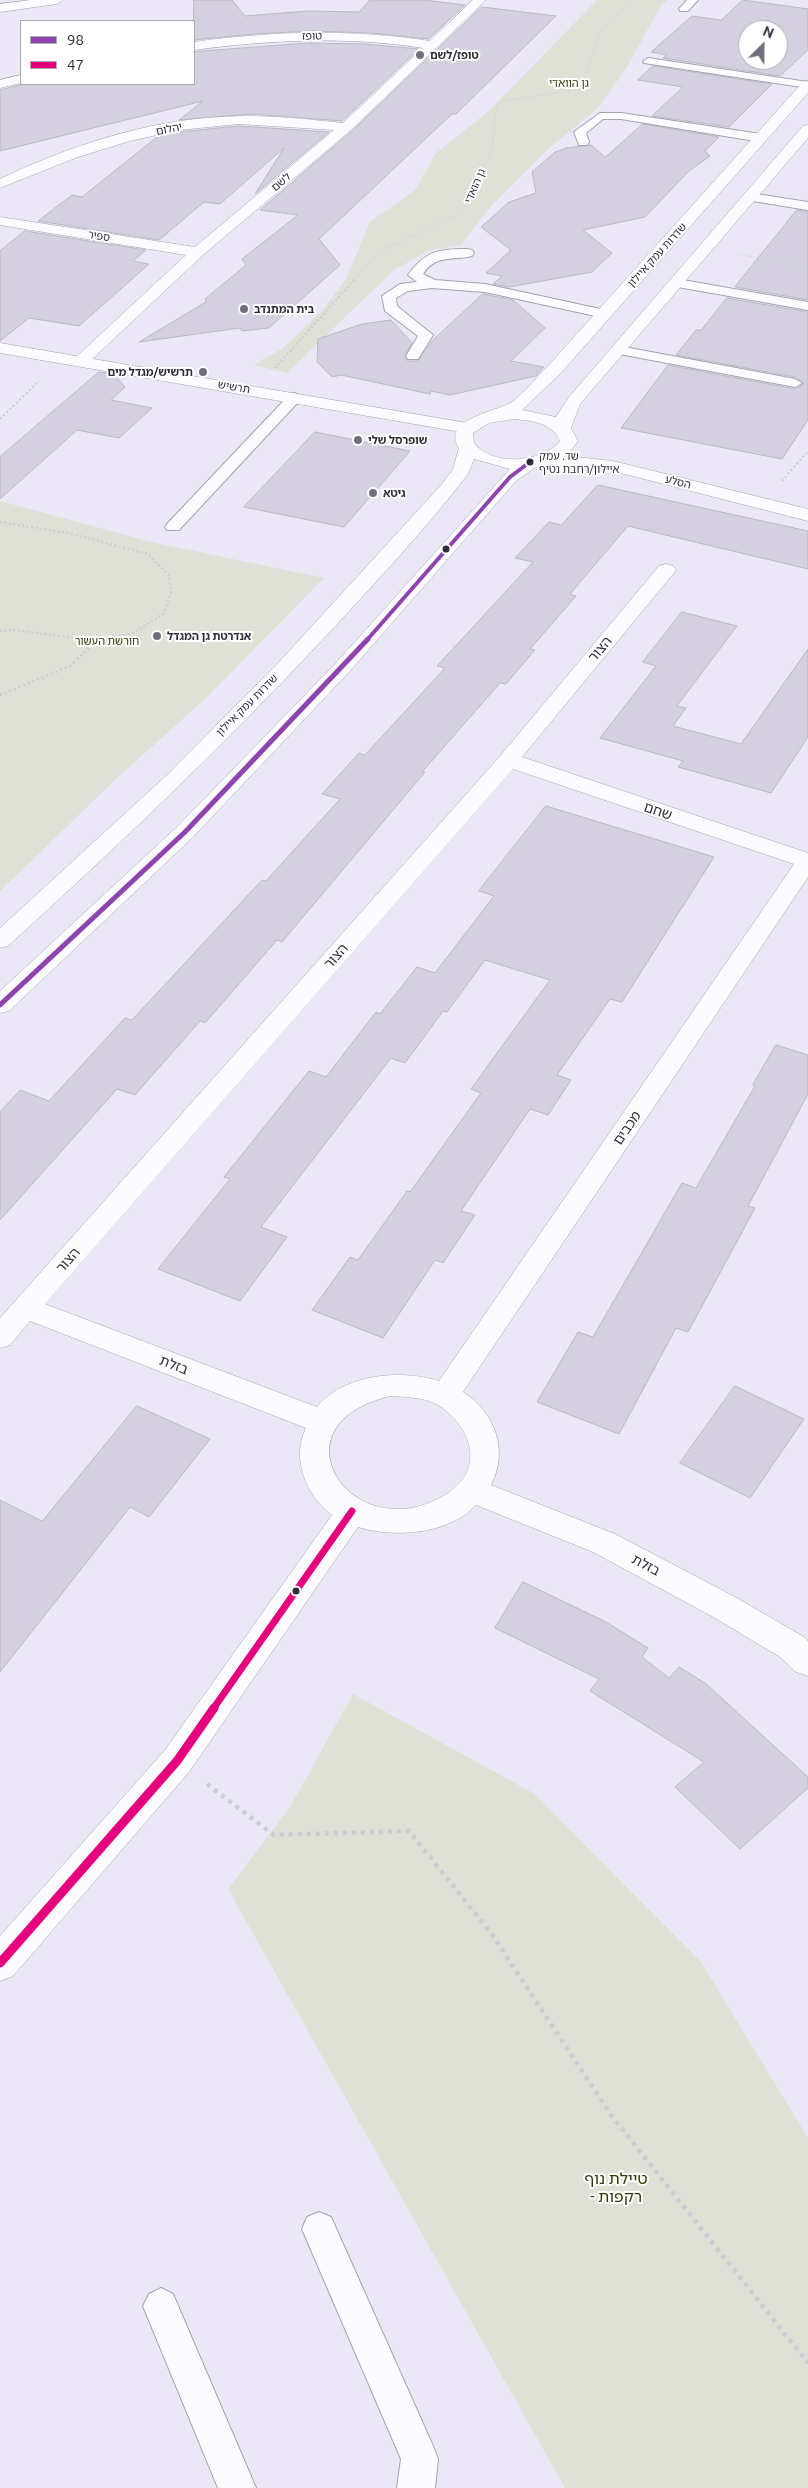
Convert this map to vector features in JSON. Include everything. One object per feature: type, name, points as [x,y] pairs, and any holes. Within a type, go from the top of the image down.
[{"type":"street","points":[[0,8],[57,0]]},
{"type":"street","name":"לשם","points":[[81,361],[198,252],[346,127],[480,0]]},
{"type":"street","name":"טופז","points":[[195,46],[251,38],[314,36],[368,37],[431,45]]},
{"type":"street","points":[[0,84],[20,79]]},
{"type":"street","name":"שדרות עמק איילון","points":[[497,416],[518,405],[532,393],[808,85]]},
{"type":"street","name":"יהלום","points":[[0,184],[52,161],[118,141],[206,122],[263,120],[346,127]]},
{"type":"street","points":[[0,1005],[112,903],[191,826],[343,667],[510,477],[538,460],[564,450],[569,441],[565,432],[564,415],[573,402],[808,129]]},
{"type":"street","name":"ספיר","points":[[0,221],[198,252]]},
{"type":"street","name":"תרשיש","points":[[0,348],[295,397],[468,437]]},
{"type":"street","points":[[468,437],[482,420],[497,416]]},
{"type":"street","name":"הסלע","points":[[497,416],[532,416],[544,419],[602,451],[808,502]]},
{"type":"street","name":"שדרות עמק איילון","points":[[0,940],[136,817],[296,655],[448,488],[462,470],[468,437]]},
{"type":"street","name":"הסלע","points":[[468,437],[472,452],[493,460],[590,462],[613,466],[808,515]]},
{"type":"street","name":"הצור","points":[[0,1337],[509,760],[666,570]]},
{"type":"street","name":"שחם","points":[[509,760],[808,860]]},
{"type":"street","name":"מכבים","points":[[446,1395],[808,860]]},
{"type":"street","name":"בזלת","points":[[26,1308],[322,1422]]},
{"type":"street","points":[[391,1385],[419,1386],[446,1395],[466,1409],[480,1427],[486,1449],[484,1470],[473,1491],[449,1510],[418,1521],[384,1521],[352,1511],[329,1493],[316,1470],[314,1446],[322,1422],[340,1404],[363,1391],[391,1385]]},
{"type":"street","name":"בזלת","points":[[473,1491],[604,1543],[726,1608],[792,1647],[808,1662]]},
{"type":"street","points":[[0,1963],[177,1761],[352,1511]]},
{"type":"lane","points":[[684,9],[693,0]]},
{"type":"lane","points":[[648,61],[808,85]]},
{"type":"lane","points":[[583,142],[580,132],[600,116],[621,116],[761,138]]},
{"type":"lane","points":[[750,197],[808,206]]},
{"type":"lane","points":[[432,284],[415,275],[421,264],[435,254],[467,253]]},
{"type":"lane","points":[[677,283],[808,306]]},
{"type":"lane","points":[[413,356],[426,335],[390,308],[389,296],[405,287],[432,284],[485,288],[604,314]]},
{"type":"lane","points":[[619,350],[795,383]]},
{"type":"lane","points":[[173,527],[295,397]]},
{"type":"lane","points":[[319,2229],[420,2459],[416,2488]]},
{"type":"lane","points":[[161,2306],[237,2488]]},
{"type":"path","name":"גן הואדי","points":[[255,391],[380,251],[463,212],[492,149],[498,102],[581,88],[600,31],[634,0]]},
{"type":"path","points":[[706,249],[808,266]]},
{"type":"path","points":[[0,419],[63,358]]},
{"type":"path","points":[[770,493],[808,451]]},
{"type":"path","points":[[0,522],[68,533],[148,554],[169,575],[171,593],[164,614],[133,634],[95,641],[16,630],[0,631]]},
{"type":"path","points":[[0,695],[70,666],[95,641]]},
{"type":"path","points":[[177,1761],[274,1835],[409,1831],[491,1933],[611,2116],[808,2363]]},
{"type":"green space","name":"גן הוואדי","points":[[597,0],[667,0],[660,7],[627,67],[598,108],[546,151],[492,205],[461,245],[430,250],[394,270],[287,373],[254,365],[283,348],[322,311],[346,279],[370,222],[415,190],[436,153],[489,111]]},
{"type":"green space","name":"חורשת העשור","points":[[0,501],[151,542],[324,578],[205,699],[117,778],[0,891]]},
{"type":"green space","name":"טיילת נוף - רקפות","points":[[353,1694],[533,1793],[701,1962],[808,2138],[808,2488],[565,2488],[228,1889],[289,1809]]},
{"type":"building","points":[[194,0],[232,0],[245,16],[308,11],[359,12],[370,0],[424,0],[465,5],[429,39],[371,33],[312,31],[195,40]]},
{"type":"building","points":[[743,0],[808,9],[808,50],[788,69],[788,20],[738,20],[738,70],[663,58],[667,55],[651,52],[692,16],[721,20]]},
{"type":"building","points":[[482,7],[556,16],[456,114],[452,114],[319,239],[340,265],[269,328],[242,331],[240,328],[139,342],[206,302],[205,299],[246,265],[242,259],[298,215],[260,210],[352,131]]},
{"type":"building","points":[[308,43],[365,44],[419,49],[342,121],[252,114],[179,120],[203,101],[0,151],[0,90],[20,85],[195,85],[195,52]]},
{"type":"building","points":[[653,66],[772,84],[729,127],[652,116],[683,87],[638,80]]},
{"type":"building","points":[[741,70],[786,70],[780,76]]},
{"type":"building","points":[[643,124],[719,137],[705,151],[710,156],[689,171],[645,217],[583,230],[612,253],[592,272],[509,287],[493,284],[502,276],[486,273],[511,250],[481,227],[509,202],[536,193],[532,172],[555,152],[566,148],[591,145],[605,157]]},
{"type":"building","points":[[239,126],[329,132],[255,194],[284,148],[220,204],[204,202],[159,240],[38,221],[72,195],[82,197],[157,137],[179,132]]},
{"type":"building","points":[[797,210],[808,212],[808,300],[735,287]]},
{"type":"building","points":[[25,231],[146,250],[133,261],[149,264],[79,326],[29,318],[0,341],[0,251]]},
{"type":"building","points":[[483,294],[513,300],[545,328],[511,361],[544,367],[536,376],[450,395],[431,391],[430,394],[341,375],[332,377],[317,362],[318,339],[362,324],[391,320],[412,343],[404,357],[408,361],[418,361],[432,341]]},
{"type":"building","points":[[727,298],[808,312],[808,420],[782,459],[621,428],[668,365],[795,389],[804,384],[795,377],[676,355],[696,330],[701,330]]},
{"type":"building","points":[[99,372],[114,374],[125,387],[111,400],[152,408],[119,438],[77,430],[0,499],[0,457]]},
{"type":"building","points":[[315,432],[410,451],[344,527],[244,507]]},
{"type":"building","points":[[598,485],[808,531],[808,569],[628,526],[570,594],[576,596],[530,649],[535,650],[506,684],[500,683],[422,772],[425,772],[282,942],[277,940],[205,1023],[200,1021],[135,1095],[117,1089],[0,1220],[0,1112],[20,1090],[49,1101],[125,1018],[132,1020],[262,880],[266,881],[340,799],[322,794],[359,753],[365,755],[445,668],[437,666],[533,562],[515,558],[549,522],[561,525]]},
{"type":"building","points":[[682,612],[737,626],[677,706],[686,708],[673,726],[741,744],[808,649],[808,737],[771,793],[678,767],[683,761],[600,738],[656,666],[643,662]]},
{"type":"building","points":[[546,806],[714,857],[622,1002],[610,999],[557,1075],[571,1080],[548,1115],[530,1109],[461,1211],[475,1215],[443,1263],[435,1260],[383,1338],[312,1310],[350,1257],[358,1260],[407,1191],[410,1192],[481,1093],[471,1089],[550,980],[485,960],[447,1012],[443,1011],[405,1063],[391,1058],[261,1227],[287,1237],[240,1301],[158,1269],[230,1179],[224,1177],[309,1071],[326,1077],[376,1012],[380,1014],[417,967],[435,973],[494,896],[479,891]]},
{"type":"building","points":[[776,1045],[808,1055],[808,1094],[748,1206],[755,1208],[688,1332],[676,1328],[619,1434],[537,1402],[578,1332],[593,1337],[682,1183],[696,1188],[755,1086],[753,1085]]},
{"type":"building","points":[[735,1386],[804,1419],[750,1498],[680,1463]]},
{"type":"building","points":[[137,1406],[210,1439],[149,1517],[130,1507],[0,1672],[0,1500],[42,1521]]},
{"type":"building","points":[[523,1582],[606,1622],[648,1648],[642,1657],[669,1678],[679,1667],[705,1683],[808,1777],[808,1788],[740,1849],[675,1787],[704,1762],[590,1691],[599,1679],[495,1628]]},
{"type":"transit line","name":"98","points":[[0,1005],[185,832],[343,667],[510,477],[530,462]]},
{"type":"transit line","name":"47","points":[[0,1963],[177,1761],[352,1511]]},
{"type":"place","name":"טופז/לשם","points":[[420,55]]},
{"type":"place","name":"בית המתנדב","points":[[244,309]]},
{"type":"place","name":"תרשיש/מגדל מים","points":[[203,372]]},
{"type":"place","name":"שופרסל שלי","points":[[358,440]]},
{"type":"place","name":"שד. עמק איילון/רחבת נטיף","points":[[530,462]]},
{"type":"place","name":"גיטא","points":[[373,493]]},
{"type":"place","name":"אנדרטת גן המגדל","points":[[157,636]]}]
